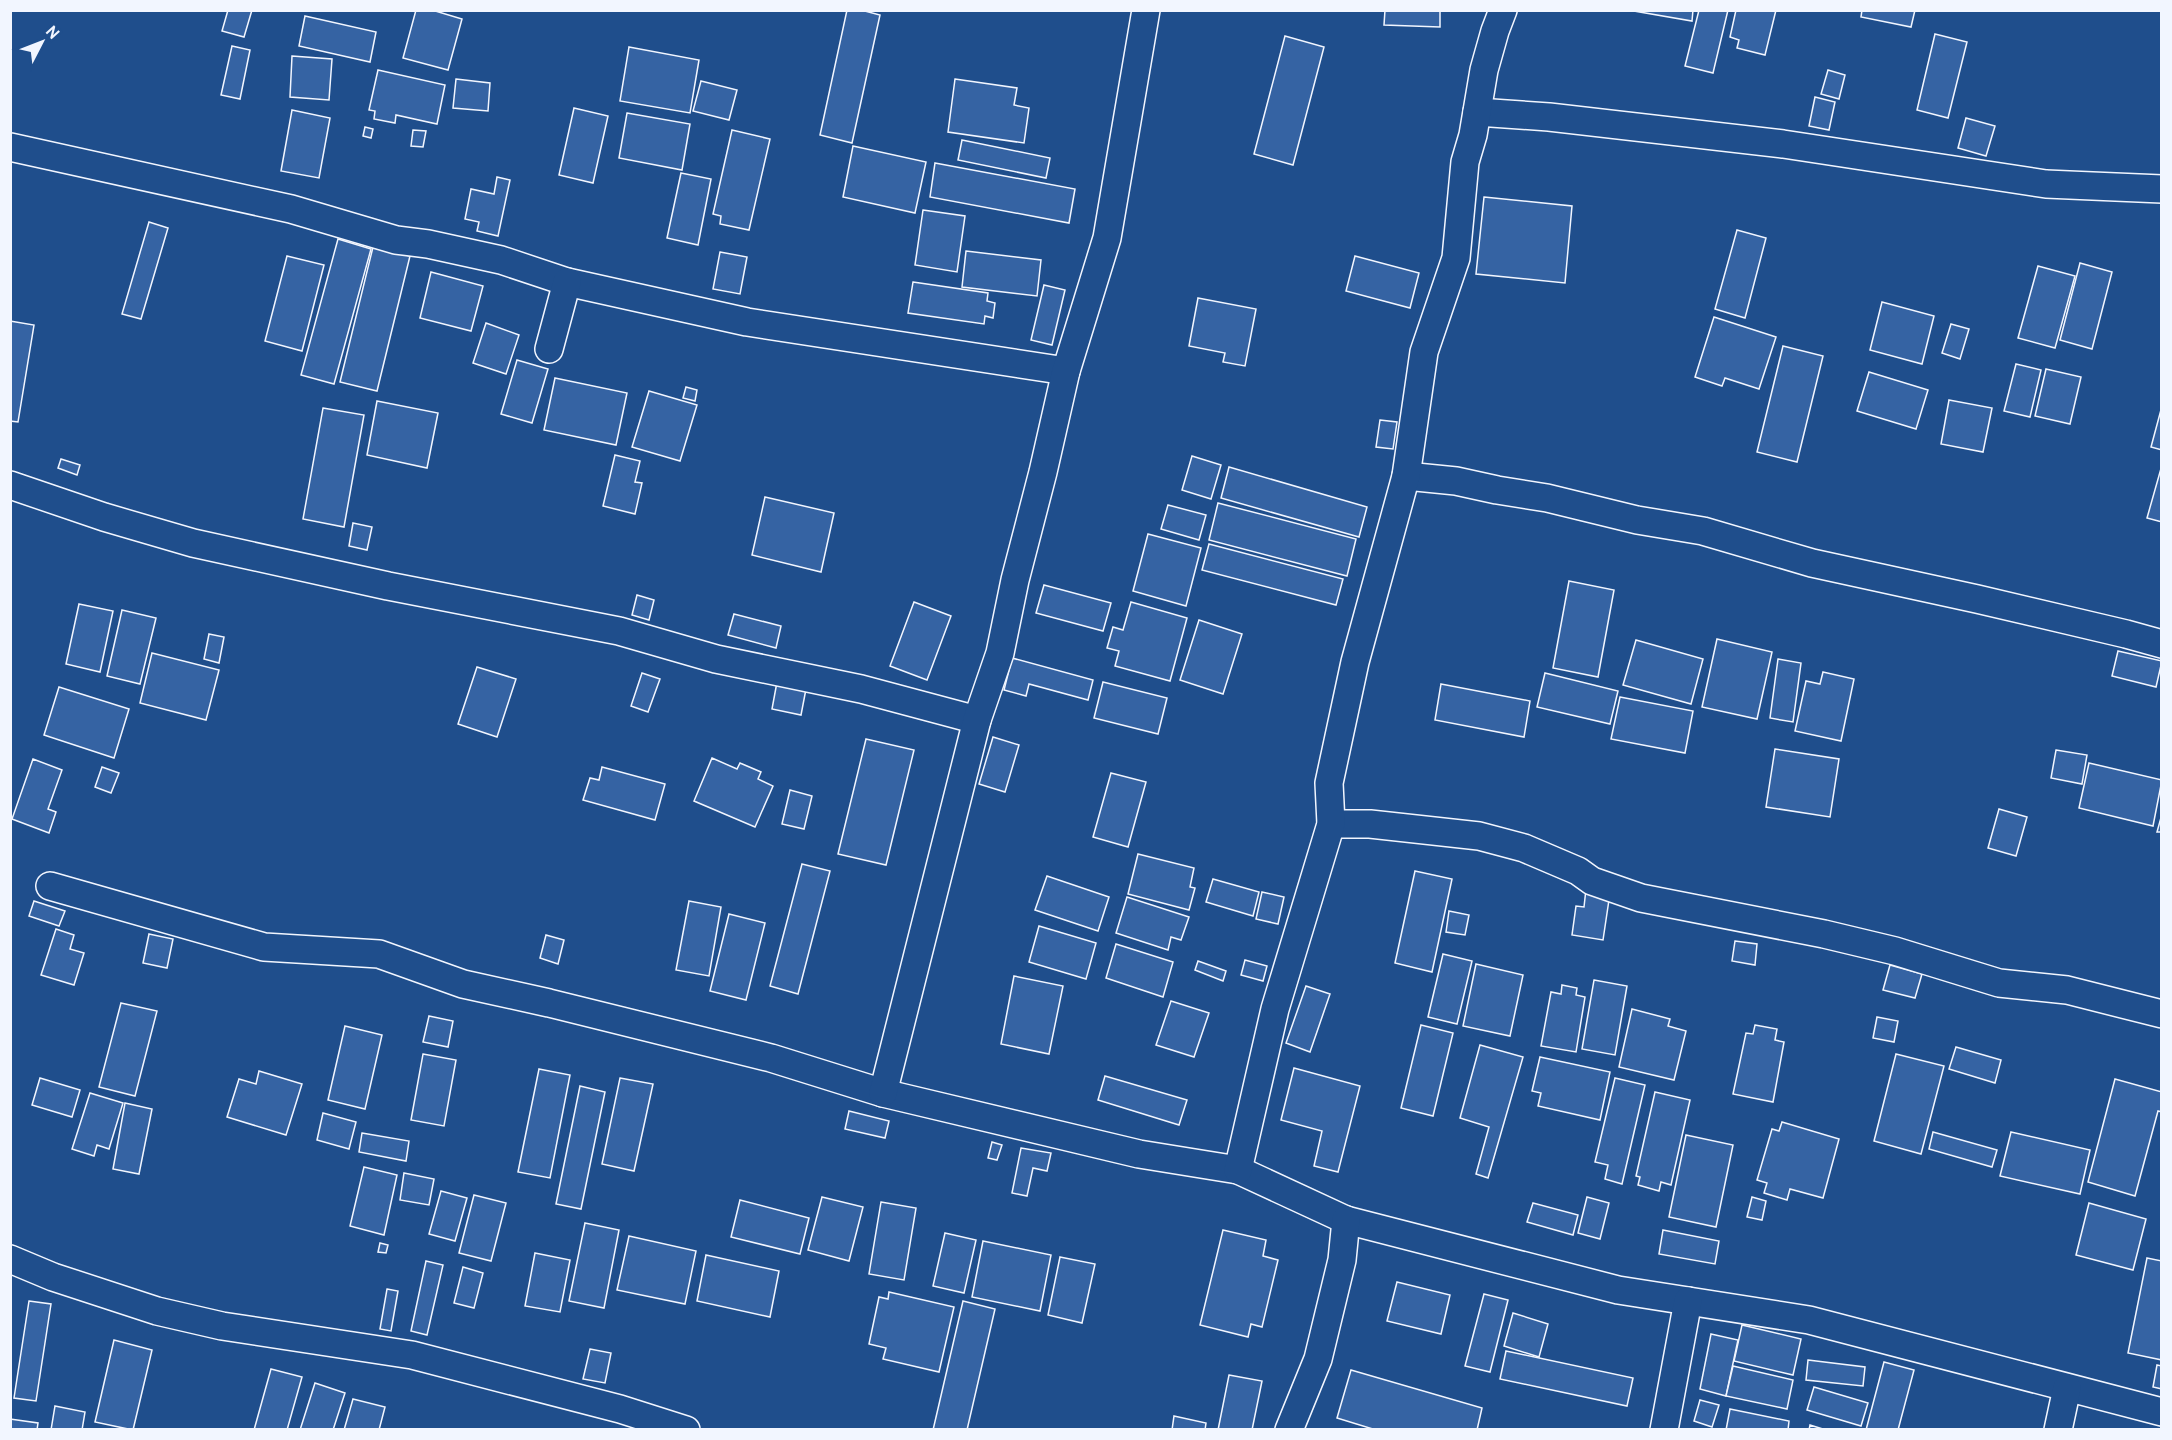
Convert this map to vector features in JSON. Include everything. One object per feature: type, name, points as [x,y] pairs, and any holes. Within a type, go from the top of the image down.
[{"type":"street","points":[[883,1093],[977,720],[999,653],[1066,371],[1107,238],[1146,10]]},
{"type":"street","points":[[1239,1170],[1275,1009],[1331,824],[1329,783],[1355,662],[1406,476],[1424,352],[1456,258],[1465,162],[1484,70],[1503,10]]},
{"type":"street","points":[[1477,112],[1550,117],[1783,144],[2046,184],[2162,189]]},
{"type":"street","points":[[10,147],[291,210],[396,240],[428,244],[501,260],[567,282],[747,322],[1066,371]]},
{"type":"street","points":[[549,349],[567,282]]},
{"type":"street","points":[[1406,476],[1456,481],[1547,498],[1637,520],[1703,531],[1812,563],[2008,606],[2162,644]]},
{"type":"street","points":[[10,485],[104,517],[194,543],[388,586],[619,631],[717,659],[861,689],[977,720]]},
{"type":"street","points":[[1331,824],[1370,824],[1479,836],[1524,848],[1578,871],[1592,881],[1641,898],[1885,948],[1999,983],[2067,990],[2162,1014]]},
{"type":"street","points":[[50,886],[264,947],[379,954],[463,984],[771,1058],[883,1093],[1138,1154],[1239,1170],[1346,1220],[1618,1290],[1809,1320],[2162,1412]]},
{"type":"street","points":[[1289,1430],[1318,1359],[1342,1260],[1346,1220]]},
{"type":"street","points":[[10,1259],[53,1277],[157,1311],[222,1326],[412,1355],[620,1408],[686,1430]]},
{"type":"street","points":[[1664,1430],[1688,1301]]},
{"type":"street","points":[[2058,1430],[2067,1388]]},
{"type":"building","points":[[228,10],[252,10],[244,37],[222,31]]},
{"type":"building","points":[[416,10],[432,10],[462,19],[448,70],[403,58]]},
{"type":"building","points":[[847,10],[861,10],[880,15],[852,143],[820,135]]},
{"type":"building","points":[[1385,10],[1440,10],[1440,27],[1384,25]]},
{"type":"building","points":[[1628,10],[1693,10],[1692,21]]},
{"type":"building","points":[[1699,10],[1728,10],[1713,73],[1685,66]]},
{"type":"building","points":[[1736,10],[1776,10],[1765,55],[1737,48],[1739,40],[1730,37]]},
{"type":"building","points":[[1862,10],[1915,10],[1911,27],[1861,17]]},
{"type":"building","points":[[305,16],[376,32],[370,62],[299,46]]},
{"type":"building","points":[[1935,34],[1967,42],[1948,118],[1917,110]]},
{"type":"building","points":[[1285,36],[1324,47],[1293,165],[1254,154]]},
{"type":"building","points":[[232,46],[250,50],[240,99],[221,95]]},
{"type":"building","points":[[629,47],[699,60],[690,113],[620,101]]},
{"type":"building","points":[[292,56],[332,59],[329,100],[290,97]]},
{"type":"building","points":[[378,70],[445,85],[437,124],[396,115],[395,123],[374,119],[375,111],[369,110]]},
{"type":"building","points":[[1828,70],[1845,75],[1839,99],[1821,94]]},
{"type":"building","points":[[456,79],[490,83],[488,111],[453,108]]},
{"type":"building","points":[[955,79],[1017,88],[1014,105],[1029,108],[1024,143],[948,132]]},
{"type":"building","points":[[701,81],[737,90],[729,120],[693,111]]},
{"type":"building","points":[[1815,97],[1835,102],[1829,130],[1809,126]]},
{"type":"building","points":[[574,108],[608,116],[593,183],[559,175]]},
{"type":"building","points":[[292,110],[330,118],[319,178],[281,171]]},
{"type":"building","points":[[627,113],[690,124],[682,170],[619,158]]},
{"type":"building","points":[[1966,118],[1995,126],[1986,156],[1958,148]]},
{"type":"building","points":[[365,127],[373,129],[371,138],[363,136]]},
{"type":"building","points":[[413,130],[426,131],[423,147],[411,146]]},
{"type":"building","points":[[732,130],[770,139],[749,230],[720,224],[721,216],[713,214]]},
{"type":"building","points":[[962,140],[1050,158],[1046,178],[958,160]]},
{"type":"building","points":[[853,146],[926,162],[915,213],[843,197]]},
{"type":"building","points":[[935,163],[1075,189],[1069,223],[930,197]]},
{"type":"building","points":[[681,173],[711,179],[698,245],[667,238]]},
{"type":"building","points":[[497,177],[510,180],[498,236],[477,231],[479,222],[465,219],[471,189],[494,194]]},
{"type":"building","points":[[1484,197],[1572,206],[1565,283],[1476,274]]},
{"type":"building","points":[[923,210],[965,216],[957,272],[915,265]]},
{"type":"building","points":[[149,222],[168,228],[141,319],[122,314]]},
{"type":"building","points":[[1737,230],[1766,238],[1745,318],[1715,309]]},
{"type":"building","points":[[338,239],[371,249],[334,384],[301,375]]},
{"type":"building","points":[[373,247],[410,256],[377,391],[340,382]]},
{"type":"building","points":[[966,251],[1041,260],[1037,296],[962,287]]},
{"type":"building","points":[[720,252],[747,257],[740,294],[713,289]]},
{"type":"building","points":[[287,256],[324,265],[302,351],[265,341]]},
{"type":"building","points":[[1355,256],[1419,273],[1410,308],[1346,291]]},
{"type":"building","points":[[2080,263],[2112,272],[2092,349],[2060,340]]},
{"type":"building","points":[[2038,266],[2075,276],[2055,348],[2018,338]]},
{"type":"building","points":[[431,272],[483,286],[471,331],[420,318]]},
{"type":"building","points":[[913,282],[988,293],[987,301],[995,303],[993,318],[985,316],[984,324],[908,313]]},
{"type":"building","points":[[1044,285],[1065,290],[1052,345],[1031,340]]},
{"type":"building","points":[[1198,298],[1256,309],[1245,366],[1223,362],[1225,353],[1189,346]]},
{"type":"building","points":[[1882,302],[1934,316],[1922,364],[1870,350]]},
{"type":"building","points":[[1714,317],[1776,337],[1759,389],[1725,378],[1722,386],[1695,377]]},
{"type":"building","points":[[10,321],[34,325],[18,422],[10,421]]},
{"type":"building","points":[[486,323],[519,335],[506,374],[473,363]]},
{"type":"building","points":[[1951,324],[1969,329],[1960,359],[1942,353]]},
{"type":"building","points":[[1783,346],[1823,356],[1797,462],[1757,452]]},
{"type":"building","points":[[517,360],[548,369],[532,423],[501,414]]},
{"type":"building","points":[[2016,364],[2041,370],[2030,417],[2004,411]]},
{"type":"building","points":[[2046,369],[2081,377],[2070,424],[2035,416]]},
{"type":"building","points":[[1869,372],[1928,390],[1916,429],[1857,411]]},
{"type":"building","points":[[555,378],[627,393],[616,445],[544,430]]},
{"type":"building","points":[[686,387],[697,390],[695,401],[683,398]]},
{"type":"building","points":[[649,391],[697,405],[680,461],[632,447]]},
{"type":"building","points":[[1949,400],[1992,408],[1983,452],[1941,444]]},
{"type":"building","points":[[377,401],[438,413],[427,468],[367,455]]},
{"type":"building","points":[[2162,406],[2162,450],[2151,447]]},
{"type":"building","points":[[323,408],[364,415],[344,527],[303,519]]},
{"type":"building","points":[[1380,420],[1397,422],[1393,449],[1376,447]]},
{"type":"building","points":[[615,455],[640,461],[635,482],[642,483],[635,514],[603,506]]},
{"type":"building","points":[[1192,456],[1221,465],[1211,499],[1182,490]]},
{"type":"building","points":[[61,459],[80,465],[77,475],[58,468]]},
{"type":"building","points":[[2162,465],[2162,522],[2147,518]]},
{"type":"building","points":[[1229,467],[1367,507],[1359,537],[1221,498]]},
{"type":"building","points":[[765,497],[834,513],[821,572],[752,555]]},
{"type":"building","points":[[1218,503],[1356,539],[1347,576],[1209,540]]},
{"type":"building","points":[[1168,505],[1206,515],[1199,540],[1161,529]]},
{"type":"building","points":[[353,523],[372,527],[367,550],[349,546]]},
{"type":"building","points":[[1148,534],[1201,548],[1186,606],[1133,591]]},
{"type":"building","points":[[1209,544],[1343,579],[1336,605],[1202,570]]},
{"type":"building","points":[[1569,581],[1614,590],[1598,677],[1553,668]]},
{"type":"building","points":[[1044,585],[1111,603],[1103,631],[1036,613]]},
{"type":"building","points":[[637,595],[654,600],[649,620],[632,615]]},
{"type":"building","points":[[914,602],[951,616],[927,680],[890,666]]},
{"type":"building","points":[[1131,602],[1187,618],[1170,681],[1115,666],[1119,651],[1107,648],[1113,627],[1123,630]]},
{"type":"building","points":[[79,604],[113,611],[100,672],[66,664]]},
{"type":"building","points":[[122,610],[156,618],[140,684],[107,676]]},
{"type":"building","points":[[734,614],[781,626],[776,648],[728,635]]},
{"type":"building","points":[[1199,620],[1242,634],[1223,694],[1180,680]]},
{"type":"building","points":[[209,634],[224,637],[219,663],[204,659]]},
{"type":"building","points":[[1717,639],[1772,652],[1757,719],[1702,707]]},
{"type":"building","points":[[1636,640],[1703,659],[1691,704],[1623,685]]},
{"type":"building","points":[[2118,651],[2162,661],[2156,687],[2112,676]]},
{"type":"building","points":[[152,653],[219,670],[206,720],[140,703]]},
{"type":"building","points":[[1012,658],[1093,680],[1088,700],[1029,684],[1026,696],[1004,690]]},
{"type":"building","points":[[1778,659],[1801,663],[1793,722],[1770,718]]},
{"type":"building","points":[[477,667],[516,679],[497,737],[458,724]]},
{"type":"building","points":[[1823,672],[1854,679],[1841,741],[1795,731],[1806,681],[1820,684]]},
{"type":"building","points":[[642,673],[660,679],[648,712],[631,706]]},
{"type":"building","points":[[1545,673],[1618,691],[1610,724],[1537,707]]},
{"type":"building","points":[[777,682],[806,689],[801,715],[772,709]]},
{"type":"building","points":[[1103,682],[1167,698],[1158,734],[1094,718]]},
{"type":"building","points":[[1441,684],[1530,701],[1524,737],[1435,720]]},
{"type":"building","points":[[59,687],[129,709],[114,758],[44,735]]},
{"type":"building","points":[[1620,697],[1693,711],[1685,753],[1611,739]]},
{"type":"building","points":[[993,737],[1019,745],[1005,792],[979,784]]},
{"type":"building","points":[[866,739],[914,750],[886,865],[838,854]]},
{"type":"building","points":[[1775,749],[1839,759],[1830,817],[1766,807]]},
{"type":"building","points":[[2056,750],[2087,755],[2082,784],[2051,778]]},
{"type":"building","points":[[712,758],[737,769],[740,763],[761,772],[758,779],[773,786],[755,827],[694,801]]},
{"type":"building","points":[[33,759],[62,770],[48,809],[56,812],[49,833],[12,819]]},
{"type":"building","points":[[2089,763],[2162,780],[2153,826],[2079,808]]},
{"type":"building","points":[[102,767],[119,773],[111,793],[95,787]]},
{"type":"building","points":[[602,767],[665,784],[655,820],[583,800],[590,778],[599,780]]},
{"type":"building","points":[[1111,773],[1146,782],[1128,847],[1093,837]]},
{"type":"building","points":[[790,790],[812,796],[804,829],[782,824]]},
{"type":"building","points":[[1999,809],[2027,817],[2016,856],[1988,848]]},
{"type":"building","points":[[2162,814],[2162,832],[2157,832]]},
{"type":"building","points":[[1138,854],[1194,868],[1190,887],[1195,888],[1189,910],[1128,894]]},
{"type":"building","points":[[802,864],[830,871],[798,994],[770,986]]},
{"type":"building","points":[[1415,871],[1452,879],[1432,972],[1395,963]]},
{"type":"building","points":[[1047,876],[1109,897],[1098,931],[1035,910]]},
{"type":"building","points":[[1213,879],[1259,892],[1253,916],[1206,902]]},
{"type":"building","points":[[1586,889],[1610,893],[1603,940],[1572,935],[1576,906],[1584,907]]},
{"type":"building","points":[[1262,892],[1284,897],[1278,924],[1256,919]]},
{"type":"building","points":[[1127,897],[1189,917],[1181,940],[1171,937],[1168,950],[1116,933]]},
{"type":"building","points":[[34,901],[65,911],[59,926],[29,916]]},
{"type":"building","points":[[689,901],[721,907],[709,976],[676,970]]},
{"type":"building","points":[[1449,911],[1469,915],[1465,935],[1446,932]]},
{"type":"building","points":[[729,914],[765,923],[746,1000],[710,991]]},
{"type":"building","points":[[1039,926],[1096,943],[1086,979],[1029,962]]},
{"type":"building","points":[[56,929],[74,935],[70,949],[84,953],[74,985],[41,975]]},
{"type":"building","points":[[149,934],[173,939],[167,968],[143,963]]},
{"type":"building","points":[[546,935],[564,940],[558,964],[540,958]]},
{"type":"building","points":[[1735,941],[1757,944],[1755,965],[1732,961]]},
{"type":"building","points":[[1116,944],[1173,962],[1163,997],[1106,978]]},
{"type":"building","points":[[1443,954],[1472,961],[1457,1024],[1428,1017]]},
{"type":"building","points":[[1245,960],[1267,966],[1263,981],[1241,975]]},
{"type":"building","points":[[1198,961],[1226,971],[1223,981],[1195,970]]},
{"type":"building","points":[[1476,964],[1523,975],[1510,1036],[1463,1026]]},
{"type":"building","points":[[1890,965],[1922,974],[1915,998],[1883,990]]},
{"type":"building","points":[[1014,976],[1063,986],[1049,1054],[1001,1044]]},
{"type":"building","points":[[1594,980],[1627,986],[1615,1055],[1582,1049]]},
{"type":"building","points":[[1562,985],[1577,988],[1576,995],[1585,997],[1576,1052],[1541,1046],[1551,992],[1561,994]]},
{"type":"building","points":[[1306,986],[1330,994],[1310,1052],[1286,1043]]},
{"type":"building","points":[[1171,1001],[1209,1013],[1194,1057],[1156,1045]]},
{"type":"building","points":[[121,1003],[157,1011],[135,1096],[99,1087]]},
{"type":"building","points":[[1632,1009],[1670,1019],[1668,1026],[1686,1031],[1674,1080],[1619,1067]]},
{"type":"building","points":[[429,1016],[453,1021],[448,1047],[423,1042]]},
{"type":"building","points":[[1877,1017],[1898,1021],[1894,1042],[1873,1038]]},
{"type":"building","points":[[1421,1025],[1453,1033],[1433,1116],[1401,1108]]},
{"type":"building","points":[[1755,1025],[1777,1029],[1775,1040],[1784,1042],[1773,1102],[1733,1094],[1746,1033],[1753,1034]]},
{"type":"building","points":[[345,1026],[382,1035],[365,1109],[328,1100]]},
{"type":"building","points":[[1480,1045],[1523,1057],[1488,1178],[1476,1174],[1489,1127],[1460,1118]]},
{"type":"building","points":[[1956,1047],[2001,1060],[1995,1083],[1949,1069]]},
{"type":"building","points":[[423,1054],[456,1060],[444,1126],[411,1120]]},
{"type":"building","points":[[1896,1054],[1944,1066],[1921,1154],[1874,1141]]},
{"type":"building","points":[[1540,1057],[1610,1072],[1600,1120],[1538,1106],[1541,1093],[1532,1091]]},
{"type":"building","points":[[1294,1068],[1360,1086],[1338,1172],[1314,1166],[1322,1131],[1281,1120]]},
{"type":"building","points":[[539,1069],[570,1075],[550,1178],[518,1172]]},
{"type":"building","points":[[259,1071],[302,1084],[286,1135],[227,1117],[239,1079],[256,1084]]},
{"type":"building","points":[[1105,1076],[1187,1100],[1179,1125],[1098,1100]]},
{"type":"building","points":[[40,1078],[80,1090],[72,1117],[32,1105]]},
{"type":"building","points":[[620,1078],[653,1084],[634,1171],[602,1164]]},
{"type":"building","points":[[1615,1078],[1645,1085],[1622,1184],[1605,1179],[1608,1165],[1595,1162]]},
{"type":"building","points":[[2115,1079],[2162,1092],[2162,1112],[2158,1111],[2135,1196],[2088,1182]]},
{"type":"building","points":[[580,1086],[605,1092],[581,1209],[556,1204]]},
{"type":"building","points":[[1655,1092],[1690,1100],[1671,1185],[1661,1182],[1659,1191],[1638,1185],[1640,1177],[1636,1176]]},
{"type":"building","points":[[90,1093],[123,1103],[109,1149],[97,1145],[94,1156],[72,1149]]},
{"type":"building","points":[[125,1103],[152,1109],[139,1174],[113,1169]]},
{"type":"building","points":[[849,1111],[889,1121],[885,1138],[845,1129]]},
{"type":"building","points":[[323,1113],[356,1122],[349,1149],[317,1140]]},
{"type":"building","points":[[1782,1122],[1839,1139],[1823,1198],[1790,1189],[1787,1200],[1764,1193],[1767,1183],[1757,1180],[1772,1129],[1779,1131]]},
{"type":"building","points":[[1933,1132],[1997,1150],[1992,1167],[1929,1149]]},
{"type":"building","points":[[2011,1132],[2090,1150],[2080,1194],[2000,1176]]},
{"type":"building","points":[[362,1133],[409,1141],[406,1161],[359,1152]]},
{"type":"building","points":[[1686,1135],[1733,1145],[1716,1227],[1669,1217]]},
{"type":"building","points":[[992,1142],[1002,1145],[997,1160],[988,1158]]},
{"type":"building","points":[[1021,1148],[1051,1153],[1047,1171],[1033,1168],[1027,1196],[1012,1193]]},
{"type":"building","points":[[364,1167],[397,1175],[384,1235],[350,1226]]},
{"type":"building","points":[[404,1173],[434,1179],[429,1205],[400,1200]]},
{"type":"building","points":[[441,1191],[467,1198],[455,1241],[429,1234]]},
{"type":"building","points":[[474,1195],[506,1203],[491,1261],[459,1253]]},
{"type":"building","points":[[822,1197],[863,1207],[849,1261],[808,1250]]},
{"type":"building","points":[[1587,1197],[1609,1203],[1600,1239],[1578,1233]]},
{"type":"building","points":[[1752,1197],[1766,1201],[1762,1220],[1747,1217]]},
{"type":"building","points":[[740,1200],[809,1218],[800,1254],[731,1237]]},
{"type":"building","points":[[881,1202],[916,1208],[904,1280],[869,1274]]},
{"type":"building","points":[[1533,1203],[1578,1215],[1573,1235],[1527,1222]]},
{"type":"building","points":[[2089,1203],[2146,1219],[2133,1270],[2076,1255]]},
{"type":"building","points":[[585,1223],[619,1230],[604,1308],[569,1301]]},
{"type":"building","points":[[1223,1230],[1266,1240],[1263,1256],[1278,1260],[1262,1327],[1251,1324],[1248,1337],[1200,1325]]},
{"type":"building","points":[[1663,1230],[1719,1241],[1715,1264],[1659,1254]]},
{"type":"building","points":[[945,1233],[976,1240],[964,1293],[933,1286]]},
{"type":"building","points":[[629,1236],[696,1251],[685,1304],[617,1290]]},
{"type":"building","points":[[983,1241],[1051,1255],[1040,1311],[972,1297]]},
{"type":"building","points":[[380,1243],[388,1245],[386,1253],[378,1252]]},
{"type":"building","points":[[535,1253],[570,1260],[560,1312],[525,1306]]},
{"type":"building","points":[[706,1255],[779,1271],[770,1317],[697,1301]]},
{"type":"building","points":[[1060,1257],[1095,1264],[1082,1323],[1048,1315]]},
{"type":"building","points":[[2147,1258],[2162,1261],[2162,1360],[2128,1353]]},
{"type":"building","points":[[426,1261],[443,1265],[427,1335],[411,1331]]},
{"type":"building","points":[[463,1267],[483,1273],[474,1308],[454,1303]]},
{"type":"building","points":[[1397,1282],[1450,1295],[1441,1334],[1387,1321]]},
{"type":"building","points":[[387,1289],[398,1291],[391,1331],[380,1329]]},
{"type":"building","points":[[889,1292],[954,1307],[939,1372],[883,1359],[886,1348],[869,1344],[879,1297],[888,1299]]},
{"type":"building","points":[[1484,1294],[1508,1300],[1490,1372],[1465,1366]]},
{"type":"building","points":[[29,1301],[51,1304],[36,1401],[14,1398]]},
{"type":"building","points":[[963,1301],[995,1309],[967,1430],[933,1430]]},
{"type":"building","points":[[1513,1313],[1548,1324],[1539,1357],[1504,1346]]},
{"type":"building","points":[[1742,1325],[1801,1339],[1793,1375],[1734,1361]]},
{"type":"building","points":[[1711,1334],[1738,1340],[1726,1396],[1700,1389]]},
{"type":"building","points":[[114,1340],[152,1350],[133,1430],[95,1422]]},
{"type":"building","points":[[590,1349],[611,1353],[605,1383],[583,1379]]},
{"type":"building","points":[[1506,1351],[1633,1378],[1627,1406],[1500,1379]]},
{"type":"building","points":[[1808,1360],[1865,1367],[1863,1386],[1806,1380]]},
{"type":"building","points":[[1884,1362],[1914,1370],[1898,1430],[1866,1430]]},
{"type":"building","points":[[2157,1365],[2162,1366],[2162,1389],[2153,1387]]},
{"type":"building","points":[[1733,1366],[1793,1380],[1787,1409],[1726,1396]]},
{"type":"building","points":[[271,1369],[302,1377],[287,1430],[254,1430]]},
{"type":"building","points":[[1351,1370],[1482,1408],[1477,1430],[1376,1430],[1337,1418]]},
{"type":"building","points":[[1229,1375],[1262,1381],[1252,1430],[1218,1430]]},
{"type":"building","points":[[315,1383],[345,1393],[333,1430],[300,1430]]},
{"type":"building","points":[[1814,1387],[1868,1403],[1861,1426],[1807,1410]]},
{"type":"building","points":[[353,1399],[385,1407],[379,1430],[344,1430]]},
{"type":"building","points":[[1700,1400],[1719,1405],[1712,1427],[1694,1421]]},
{"type":"building","points":[[55,1406],[85,1412],[82,1430],[51,1430]]},
{"type":"building","points":[[1730,1409],[1789,1421],[1788,1430],[1726,1430]]},
{"type":"building","points":[[1174,1416],[1206,1423],[1205,1430],[1172,1430]]},
{"type":"building","points":[[10,1419],[38,1423],[37,1430],[10,1430]]},
{"type":"building","points":[[1810,1425],[1826,1430],[1809,1430]]}]
